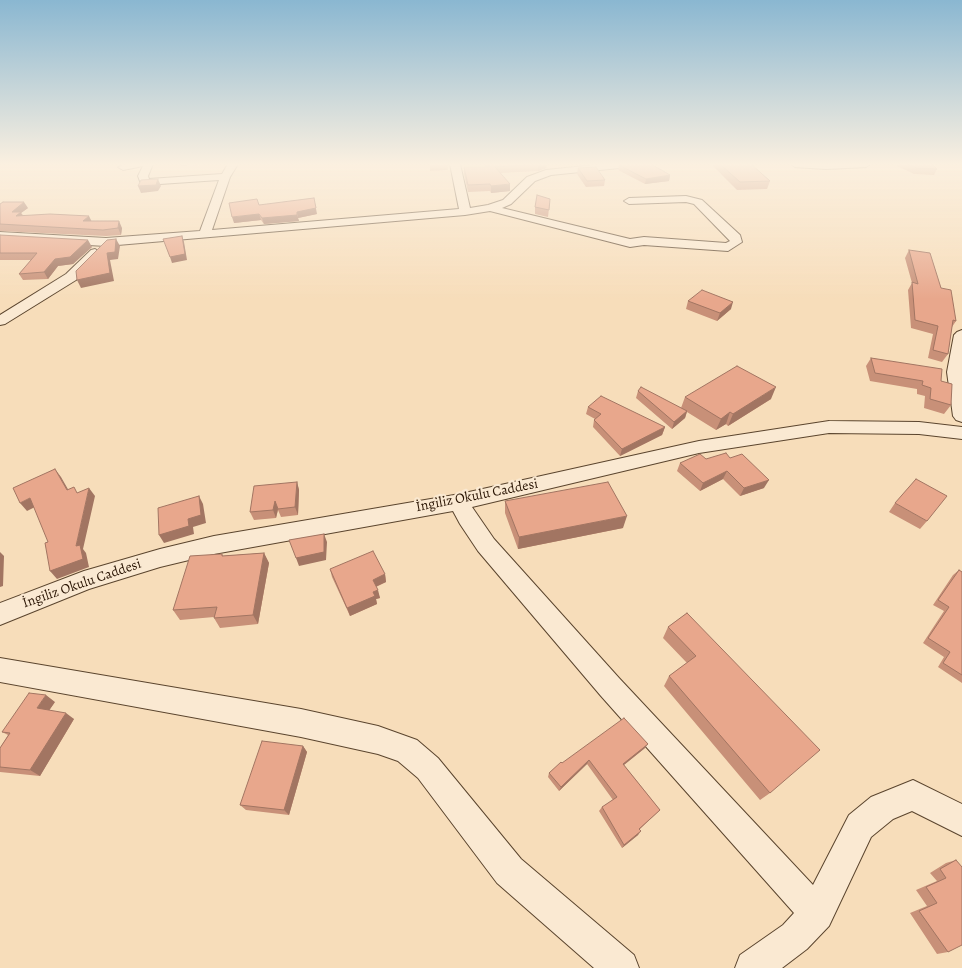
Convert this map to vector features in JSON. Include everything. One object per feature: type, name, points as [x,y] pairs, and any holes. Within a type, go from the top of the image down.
[{"type":"street","points":[[205,233],[214,209]]},
{"type":"street","points":[[0,236],[106,242],[483,209]]},
{"type":"street","points":[[495,209],[630,243],[644,241],[728,247],[736,242],[733,236],[706,209]]},
{"type":"street","points":[[0,321],[71,277],[106,242]]},
{"type":"street","points":[[962,335],[955,372],[962,416]]},
{"type":"street","name":"İngiliz Okulu Caddesi","points":[[0,614],[84,582],[160,558],[205,547],[394,512],[460,502],[698,447],[829,427],[919,428],[962,433]]},
{"type":"street","points":[[460,502],[467,518],[486,545],[610,687],[817,914]]},
{"type":"street","points":[[0,670],[300,724],[378,740],[406,750],[428,768],[509,871],[621,968]]},
{"type":"street","points":[[753,968],[795,937],[817,914],[860,826],[882,808],[913,795],[962,821]]},
{"type":"building","points":[[0,209],[15,209],[12,212],[21,212],[16,216],[50,214],[89,216],[83,221],[119,221],[118,228],[103,230],[0,224]]},
{"type":"building","points":[[230,209],[310,209],[297,212],[297,215],[262,218],[259,214],[232,217]]},
{"type":"building","points":[[0,235],[88,240],[70,257],[55,259],[44,272],[19,274],[37,253],[0,253]]},
{"type":"building","points":[[182,236],[185,254],[170,257],[163,239]]},
{"type":"building","points":[[116,239],[115,252],[107,253],[110,273],[77,280],[76,271],[107,240]]},
{"type":"building","points":[[909,250],[930,253],[941,288],[951,290],[956,321],[953,320],[948,354],[933,350],[938,326],[915,320],[912,282],[918,284]]},
{"type":"building","points":[[702,290],[733,302],[720,313],[688,301]]},
{"type":"building","points":[[871,358],[942,369],[941,381],[952,384],[951,405],[930,399],[931,388],[922,385],[923,381],[875,373]]},
{"type":"building","points":[[737,366],[776,387],[733,414],[730,412],[721,419],[685,397]]},
{"type":"building","points":[[641,387],[687,411],[674,422],[638,391]]},
{"type":"building","points":[[601,396],[665,427],[622,449],[594,420],[601,414],[588,407]]},
{"type":"building","points":[[726,453],[730,458],[742,454],[769,480],[744,488],[727,471],[703,483],[680,463],[700,454],[706,459]]},
{"type":"building","points":[[55,469],[67,490],[74,487],[77,493],[89,488],[76,546],[80,545],[83,559],[50,571],[45,543],[48,542],[30,498],[20,503],[13,488]]},
{"type":"building","points":[[916,479],[947,496],[927,521],[895,503]]},
{"type":"building","points":[[297,482],[295,507],[278,509],[275,501],[273,510],[250,512],[254,486]]},
{"type":"building","points":[[608,482],[627,516],[519,537],[505,501]]},
{"type":"building","points":[[199,496],[201,515],[188,519],[189,526],[159,535],[158,508]]},
{"type":"building","points":[[324,534],[324,552],[296,558],[289,540]]},
{"type":"building","points":[[373,551],[385,574],[373,580],[378,590],[373,592],[375,596],[347,608],[330,569]]},
{"type":"building","points":[[264,553],[253,615],[214,618],[217,607],[173,610],[190,556]]},
{"type":"building","points":[[959,570],[962,572],[962,675],[943,663],[950,652],[928,638],[949,607],[938,600]]},
{"type":"building","points":[[687,613],[820,750],[770,793],[669,676],[696,656],[668,627]]},
{"type":"building","points":[[29,693],[46,695],[37,708],[66,713],[30,770],[0,767],[0,748],[10,733],[2,732]]},
{"type":"building","points":[[624,718],[648,744],[623,764],[660,810],[639,829],[641,831],[624,845],[602,807],[617,797],[589,760],[561,787],[549,773],[561,762]]},
{"type":"building","points":[[262,741],[303,746],[284,810],[240,805]]},
{"type":"building","points":[[956,860],[962,867],[962,945],[948,952],[919,911],[937,903],[926,887],[946,878],[940,869]]}]
